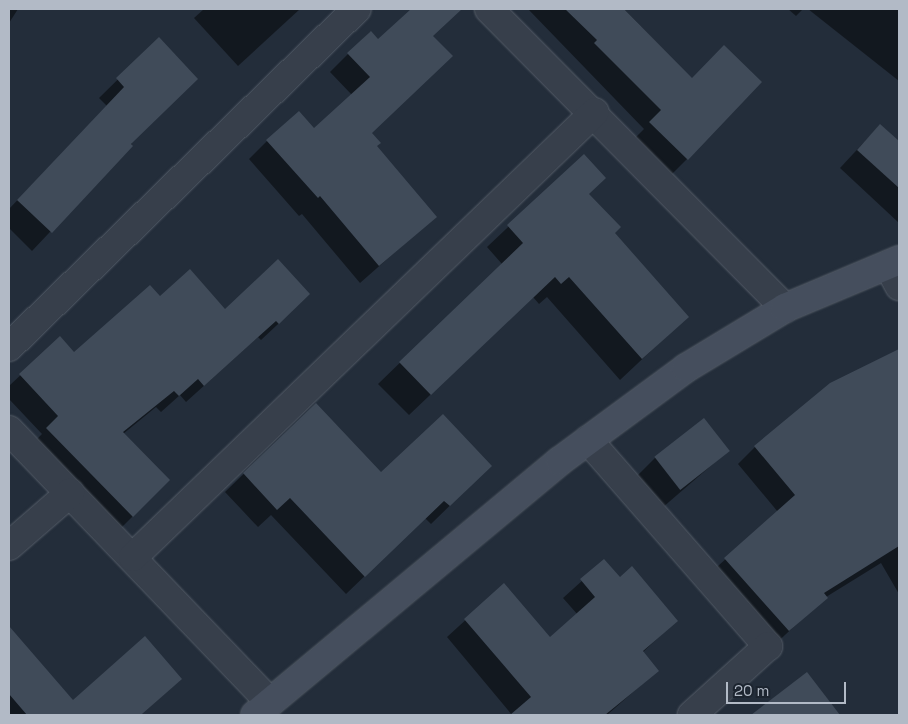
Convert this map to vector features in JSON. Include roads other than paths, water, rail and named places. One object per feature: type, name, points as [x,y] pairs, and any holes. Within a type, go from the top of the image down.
[{"type":"street","points":[[9,347],[357,9]]},
{"type":"street","points":[[489,9],[594,112],[785,308]]},
{"type":"street","points":[[132,557],[594,112]]},
{"type":"street","points":[[9,430],[132,557],[263,709],[588,440],[686,368],[785,308],[896,270]]},
{"type":"street","points":[[588,440],[768,646],[692,715]]},
{"type":"street","points":[[9,546],[70,493]]}]
